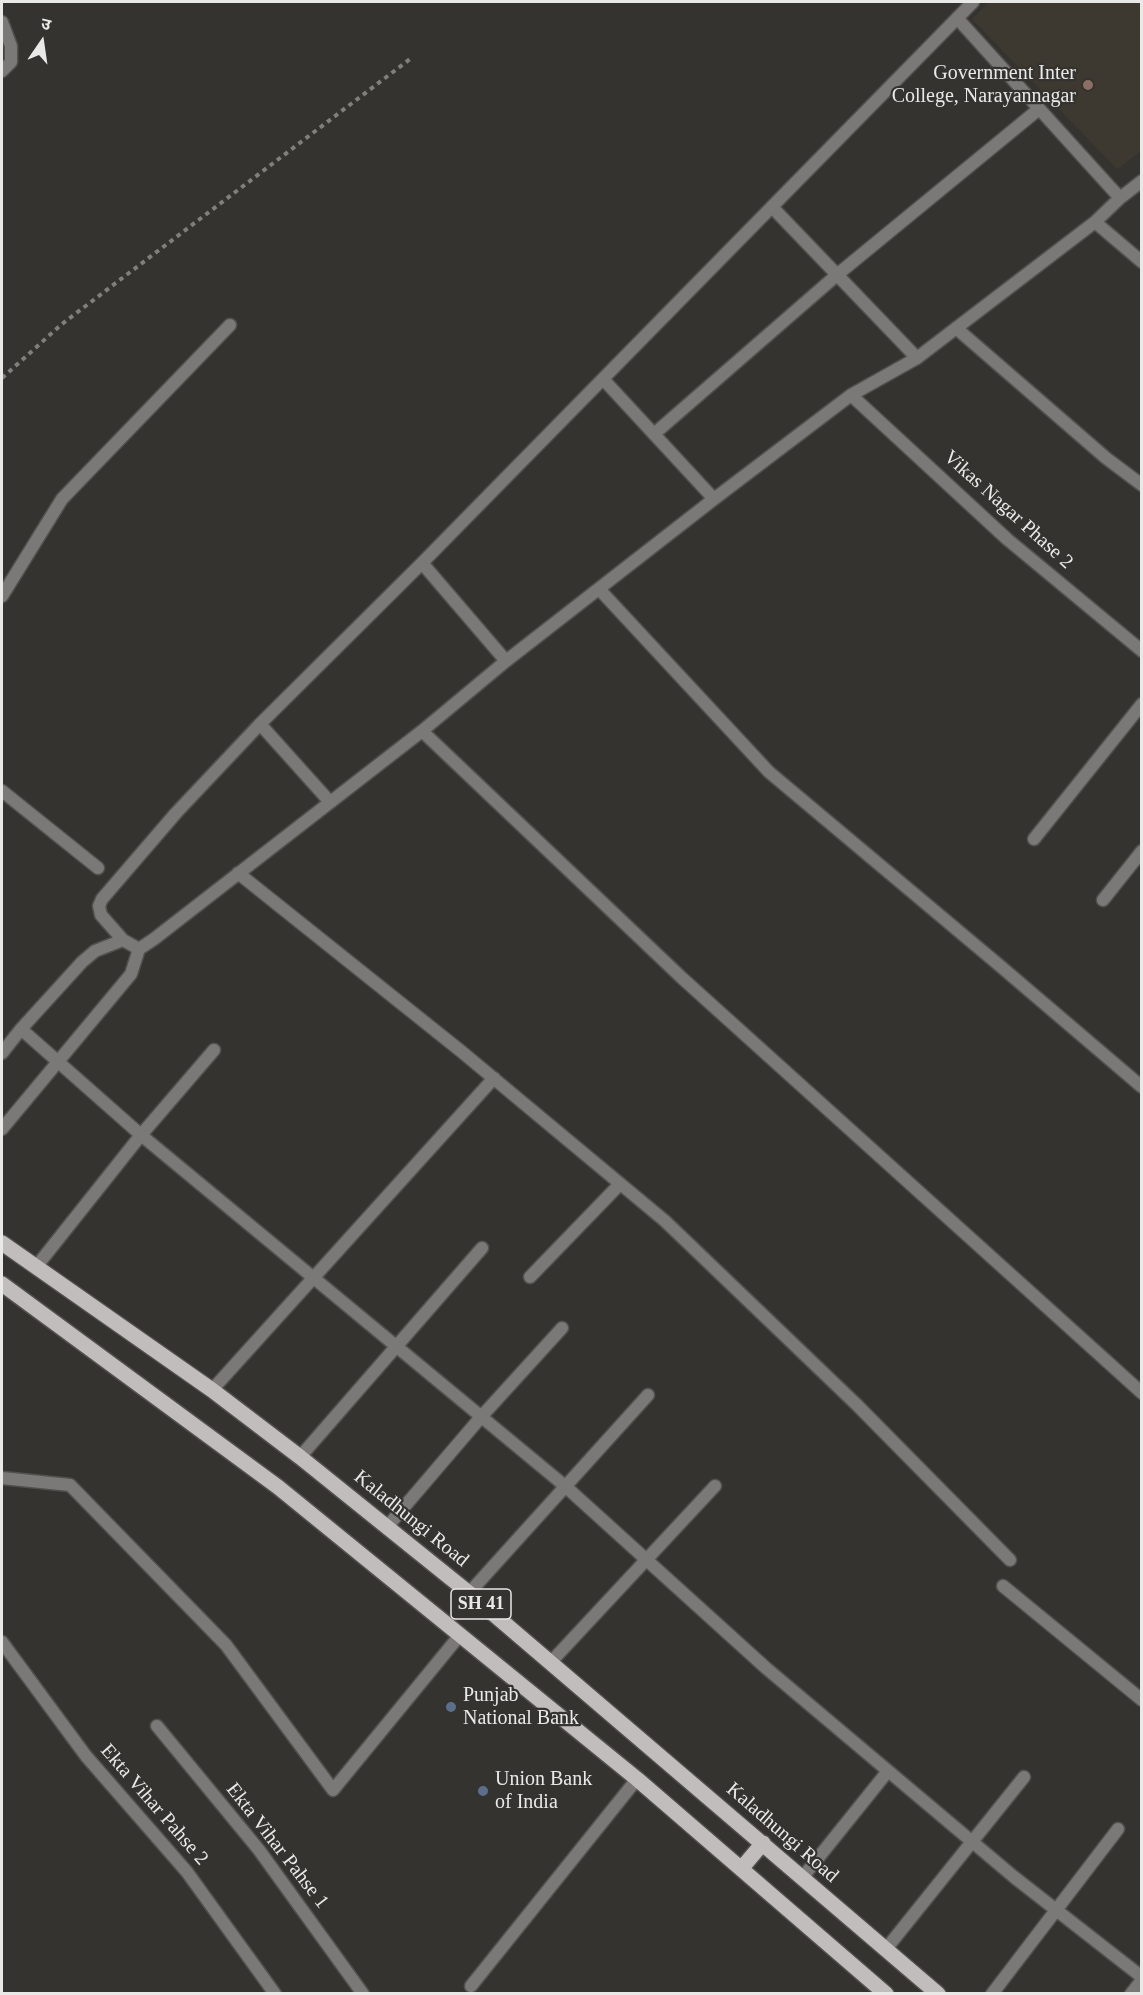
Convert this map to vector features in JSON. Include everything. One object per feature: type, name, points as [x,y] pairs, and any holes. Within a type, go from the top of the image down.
[{"type":"main road","name":"Kaladhungi Road","points":[[2,1243],[212,1390],[300,1457],[469,1593],[938,1994]]},
{"type":"main road","name":"SH 41","points":[[2,1284],[278,1487],[637,1779],[886,1994]]},
{"type":"main road","points":[[741,1869],[764,1843]]},
{"type":"street","points":[[139,949],[123,940],[101,915],[99,906],[102,899],[176,813],[260,724],[422,563],[973,2]]},
{"type":"street","points":[[957,18],[1120,198]]},
{"type":"street","points":[[2,22],[11,46],[10,62],[2,71]]},
{"type":"street","points":[[654,434],[838,274],[1039,109]]},
{"type":"street","points":[[2,1129],[131,974],[139,949],[422,731],[506,661],[714,499],[851,395],[918,358],[1095,222],[1142,181]]},
{"type":"street","points":[[772,207],[918,358]]},
{"type":"street","points":[[1095,222],[1142,262]]},
{"type":"street","points":[[2,596],[62,499],[230,325]]},
{"type":"street","points":[[956,328],[1106,458],[1142,484]]},
{"type":"street","points":[[603,379],[714,499]]},
{"type":"street","name":"Vikas Nagar Phase 2","points":[[851,395],[1007,538],[1142,651]]},
{"type":"street","points":[[422,563],[506,661]]},
{"type":"street","points":[[599,589],[769,772],[1142,1087]]},
{"type":"street","points":[[1034,839],[1142,704]]},
{"type":"street","points":[[260,724],[330,802]]},
{"type":"street","points":[[422,731],[699,994],[1142,1393]]},
{"type":"street","points":[[2,791],[98,868]]},
{"type":"street","points":[[1103,900],[1142,851]]},
{"type":"street","points":[[238,873],[494,1078],[665,1221],[857,1405],[1010,1560]]},
{"type":"street","points":[[2,1053],[82,962],[95,951],[123,940]]},
{"type":"street","points":[[21,1029],[141,1135],[565,1486],[766,1668],[972,1841],[1142,1979],[1131,1994]]},
{"type":"street","points":[[36,1267],[141,1135],[214,1050]]},
{"type":"street","points":[[212,1390],[494,1078]]},
{"type":"street","points":[[530,1277],[620,1184]]},
{"type":"street","points":[[300,1457],[482,1248]]},
{"type":"street","points":[[387,1527],[561,1328]]},
{"type":"street","points":[[469,1593],[648,1395]]},
{"type":"street","points":[[2,1478],[70,1485],[226,1645],[333,1790],[460,1635]]},
{"type":"street","points":[[550,1663],[715,1486]]},
{"type":"street","points":[[1003,1586],[1142,1700]]},
{"type":"street","name":"Ekta Vihar Pahse 2","points":[[2,1642],[86,1756],[187,1872],[275,1994]]},
{"type":"street","name":"Ekta Vihar Pahse 1","points":[[157,1726],[259,1850],[363,1994]]},
{"type":"street","points":[[802,1878],[888,1771]]},
{"type":"street","points":[[886,1949],[1024,1777]]},
{"type":"street","points":[[471,1986],[637,1779]]},
{"type":"street","points":[[992,1994],[1118,1829]]},
{"type":"path","points":[[2,378],[62,324],[410,59]]},
{"type":"shaded area","name":"Government Inter College, Narayannagar","points":[[989,2],[1141,2],[1141,151],[1117,169],[972,19]]},
{"type":"place","name":"Government Inter College, Narayannagar","points":[[1088,85]]},
{"type":"place","name":"Punjab National Bank","points":[[451,1707]]},
{"type":"place","name":"Union Bank of India","points":[[483,1791]]}]
